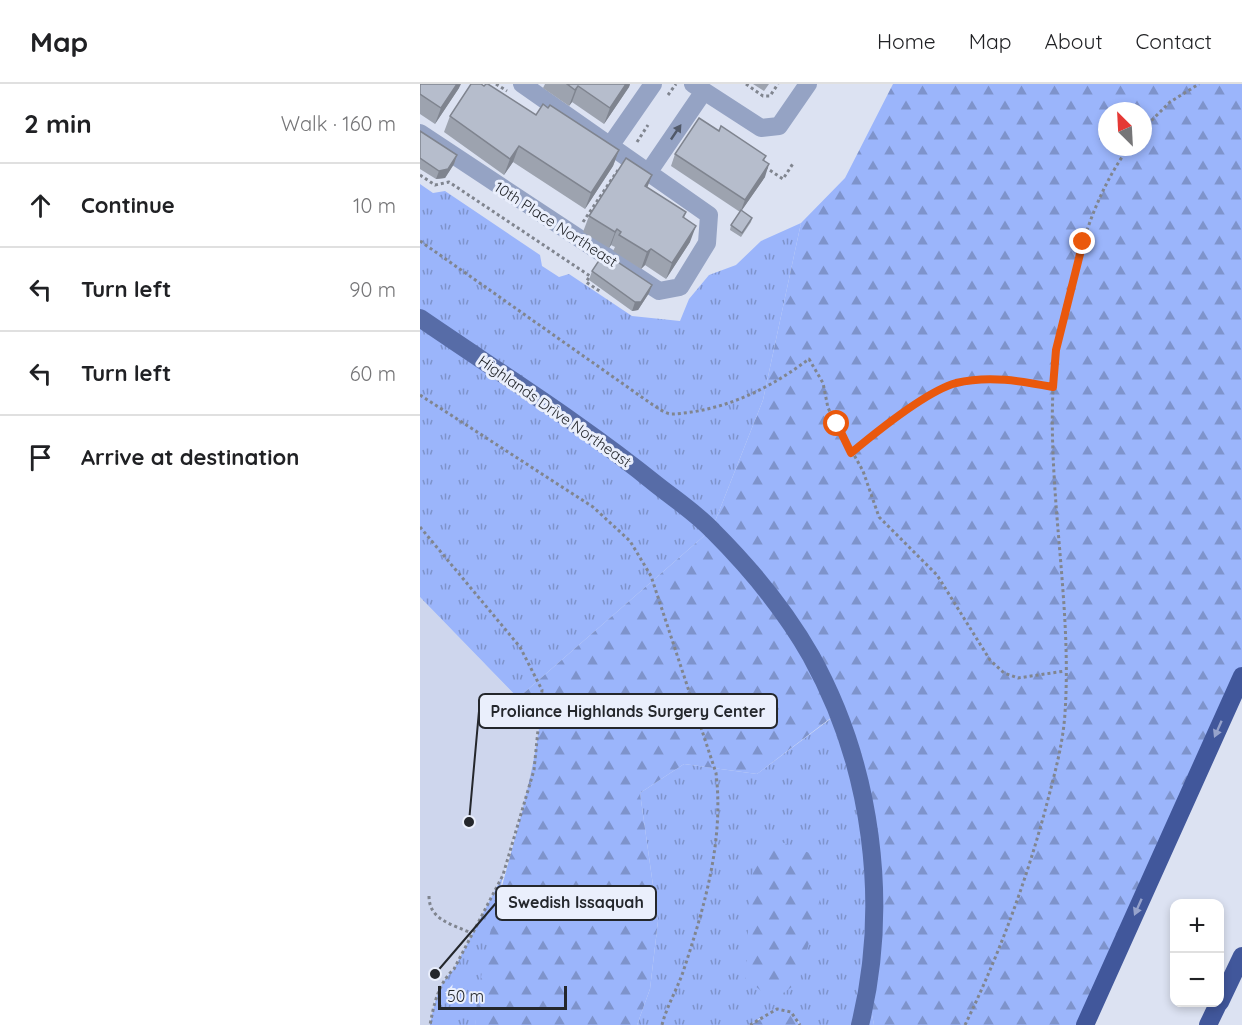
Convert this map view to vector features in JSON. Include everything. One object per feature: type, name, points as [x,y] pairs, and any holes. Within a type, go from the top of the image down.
[{"type":"highway","points":[[1085,1025],[1242,676]]},
{"type":"highway","points":[[1224,992],[1242,956]]},
{"type":"highway","points":[[1208,1025],[1217,1007]]},
{"type":"main road","name":"Highlands Drive Northeast","points":[[420,318],[602,440],[712,529],[763,586],[811,656],[837,714],[858,775],[871,843],[875,907],[867,993],[860,1025]]},
{"type":"street","name":"10th Place Northeast","points":[[420,133],[659,291],[680,287],[707,243],[709,215],[522,84]]},
{"type":"street","points":[[610,146],[653,84]]},
{"type":"street","points":[[648,173],[698,87],[760,129],[778,126],[808,84]]},
{"type":"path","points":[[746,84],[764,96],[770,96],[778,84]]},
{"type":"path","points":[[1152,120],[1170,102],[1199,84]]},
{"type":"path","points":[[965,1025],[990,972],[1023,884],[1041,827],[1060,749],[1065,713],[1065,671],[1053,387],[1056,350],[1083,242],[1098,202],[1124,156]]},
{"type":"path","points":[[764,166],[783,179],[794,162]]},
{"type":"path","points":[[420,175],[435,185],[448,182],[590,276],[586,282],[601,292]]},
{"type":"path","points":[[420,241],[652,405],[672,415],[712,408],[775,384],[808,359],[815,367],[827,396],[828,408],[863,471],[879,517],[937,575],[990,660],[1004,673],[1018,678],[1065,671]]},
{"type":"path","points":[[851,453],[873,434],[954,384],[1004,379],[1053,387]]},
{"type":"path","points":[[420,395],[593,507],[630,541],[651,576],[716,773],[720,804],[711,875],[684,971],[662,1025]]},
{"type":"path","points":[[420,527],[520,647],[542,690],[534,770],[503,875],[454,969],[444,979],[434,1002],[430,1025]]},
{"type":"path","points":[[429,896],[429,905],[434,915],[471,933]]},
{"type":"path","points":[[750,1025],[777,1009],[791,1012],[800,1025]]},
{"type":"shaded area","points":[[420,597],[540,721],[534,770],[503,875],[454,969],[444,979],[434,1002],[430,1025],[420,1025]]},
{"type":"green space","points":[[893,84],[1242,84],[1242,673],[1080,1025],[874,1025],[868,994],[871,843],[836,714],[757,774],[684,764],[640,793],[658,921],[650,989],[637,1025],[475,1025],[487,948],[534,759],[540,721],[518,698],[712,529],[763,400],[801,223],[845,178]]},
{"type":"green space","points":[[420,184],[433,193],[445,191],[540,255],[542,266],[559,277],[569,274],[632,316],[680,321],[689,299],[709,275],[736,265],[761,241],[801,223],[763,400],[712,529],[518,698],[420,597]]},
{"type":"green space","points":[[837,714],[871,843],[868,993],[874,1025],[800,1025],[798,1020],[760,1018],[750,1025],[637,1025],[650,989],[658,921],[640,793],[684,764],[757,774]]},
{"type":"green space","points":[[779,841],[812,854],[821,895],[799,982],[773,1000],[745,978],[752,874],[756,859]]},
{"type":"green space","points":[[503,875],[475,1025],[430,1025],[440,988],[454,969]]},
{"type":"green space","points":[[777,1009],[791,1012],[800,1025],[750,1025]]},
{"type":"building","points":[[420,84],[457,84],[441,108],[420,94]]},
{"type":"building","points":[[471,84],[484,86],[488,84],[536,115],[543,104],[548,108],[550,105],[619,150],[591,193],[519,146],[510,159],[450,116]]},
{"type":"building","points":[[567,84],[626,84],[610,108],[578,86],[575,90]]},
{"type":"building","points":[[699,118],[719,131],[721,126],[766,156],[763,160],[769,164],[745,200],[675,154]]},
{"type":"building","points":[[420,131],[457,155],[448,169],[439,171],[420,158]]},
{"type":"building","points":[[626,158],[652,175],[645,186],[686,212],[683,217],[696,226],[672,263],[651,249],[647,252],[619,235],[621,232],[617,229],[615,232],[589,216]]},
{"type":"building","points":[[741,210],[752,218],[742,233],[731,225]]},
{"type":"building","points":[[604,253],[652,285],[641,302],[635,302],[592,271]]},
{"type":"place","name":"Proliance Highlands Surgery Center","points":[[469,822]]},
{"type":"place","name":"Swedish Issaquah","points":[[435,974]]},
{"type":"route","points":[[837,424],[851,453],[873,434],[954,384],[975,380],[1004,379],[1053,387],[1056,350],[1067,298],[1083,242]]}]
